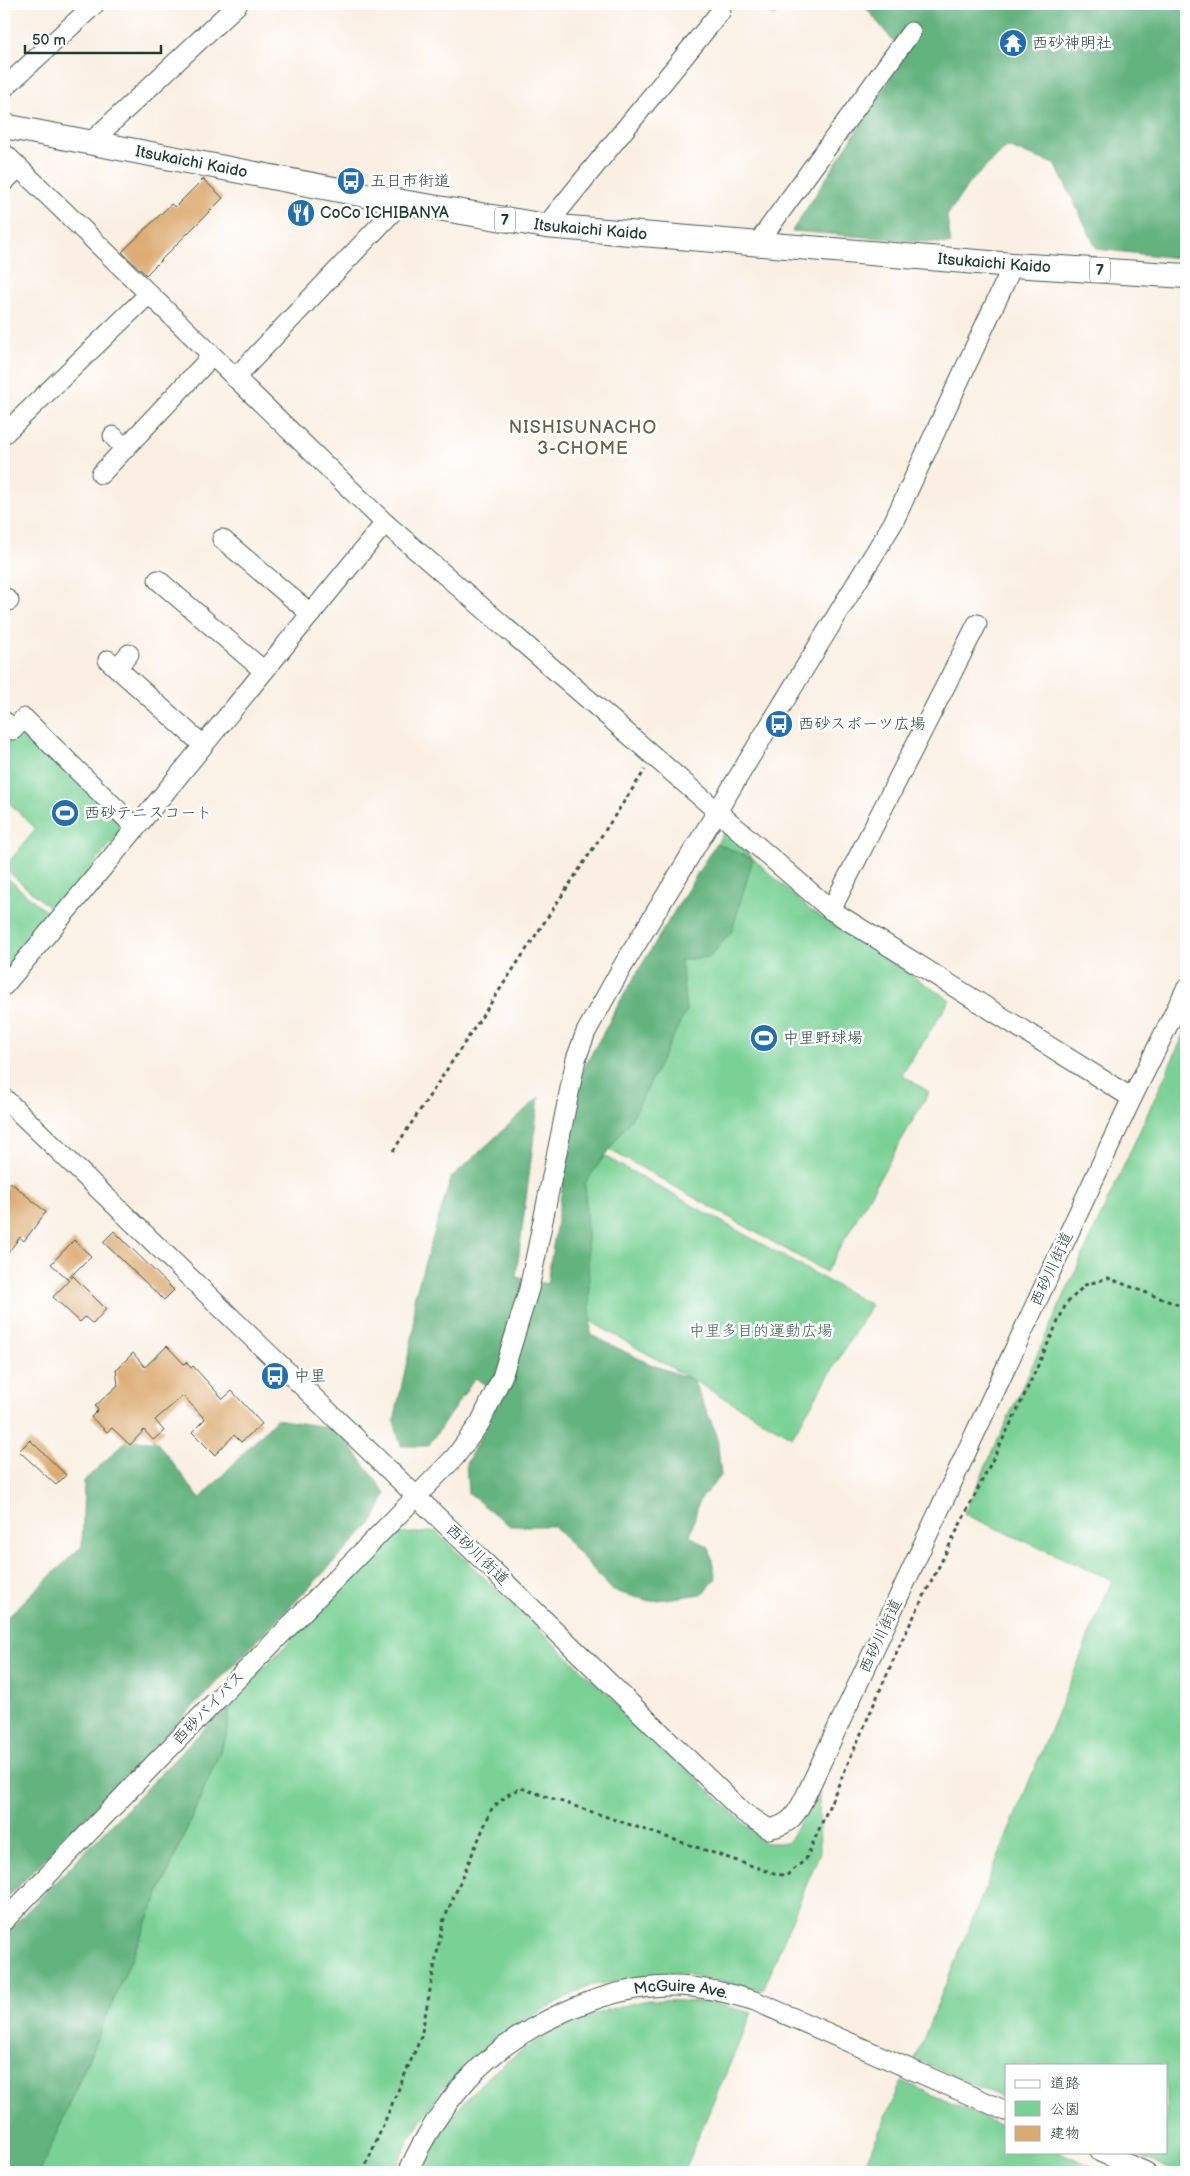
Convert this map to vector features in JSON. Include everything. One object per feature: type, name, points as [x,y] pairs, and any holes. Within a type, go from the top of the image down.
[{"type":"main road","name":"Itsukaichi Kaido","points":[[4,126],[402,202],[546,226],[1013,265],[1186,276]]},
{"type":"street","points":[[4,88],[95,4]]},
{"type":"street","points":[[91,142],[238,4]]},
{"type":"street","points":[[546,226],[721,11]]},
{"type":"street","points":[[757,244],[911,32]]},
{"type":"street","points":[[4,153],[384,523],[830,910],[1132,1098]]},
{"type":"street","points":[[4,182],[18,167]]},
{"type":"street","points":[[235,378],[402,202]]},
{"type":"street","name":"西砂バイパス","points":[[4,1921],[155,1763],[455,1457],[475,1430],[502,1377],[529,1289],[569,1085],[586,1032],[621,969],[893,523],[1013,265]]},
{"type":"street","points":[[4,434],[148,294]]},
{"type":"street","points":[[102,474],[119,443],[212,356]]},
{"type":"street","points":[[4,986],[136,828],[384,523]]},
{"type":"street","points":[[222,539],[311,614]]},
{"type":"street","points":[[158,580],[264,671]]},
{"type":"street","points":[[830,910],[977,624]]},
{"type":"street","points":[[129,654],[112,664],[204,745]]},
{"type":"street","points":[[4,721],[13,730],[24,718],[136,828]]},
{"type":"street","name":"西砂川街道","points":[[4,1098],[743,1812],[769,1829],[783,1826],[795,1818],[1132,1098],[1186,989]]},
{"type":"street","name":"McGuire Ave.","points":[[408,2172],[430,2128],[446,2105],[468,2079],[509,2044],[533,2029],[583,2004],[620,1992],[645,1988],[672,1986],[696,1988],[721,1991],[755,2001],[1005,2111]]},
{"type":"street","points":[[1105,2154],[1146,2172]]},
{"type":"path","points":[[393,1151],[654,757]]},
{"type":"path","points":[[363,2172],[421,2037],[442,1922],[492,1808],[509,1794],[521,1788],[770,1872],[786,1876],[796,1870],[806,1859],[902,1640],[1017,1411],[1066,1304],[1085,1286],[1108,1278],[1186,1308]]},
{"type":"green space","points":[[749,4],[786,4],[775,16]]},
{"type":"green space","points":[[863,4],[1186,4],[1186,259],[1097,249],[1055,164],[1007,147],[969,183],[947,216],[951,244],[792,231],[905,56]]},
{"type":"green space","name":"西砂テニスコート","points":[[22,724],[125,827],[54,912],[4,868],[36,829],[4,798],[4,749]]},
{"type":"green space","name":"中里野球場","points":[[724,832],[810,910],[950,1000],[902,1075],[929,1092],[826,1272],[578,1132],[590,1066],[614,1011]]},
{"type":"green space","points":[[716,843],[753,859],[732,931],[710,957],[681,960],[686,1011],[635,1113],[585,1183],[591,1335],[648,1363],[693,1380],[717,1435],[721,1476],[699,1501],[690,1536],[709,1547],[716,1578],[703,1594],[650,1601],[613,1591],[554,1526],[510,1526],[468,1493],[466,1464],[503,1394],[475,1378],[428,1446],[401,1446],[394,1421],[414,1329],[414,1298],[451,1178],[539,1097],[516,1277],[547,1284],[580,1074],[641,966]]},
{"type":"green space","points":[[4,875],[51,916],[4,972]]},
{"type":"green space","points":[[1186,1030],[1186,2172],[1176,2172],[1135,2154],[1168,2154],[1168,2064],[1005,2064],[1005,2099],[915,2059],[1112,1580],[964,1514]]},
{"type":"green space","name":"中里多目的運動広場","points":[[577,1141],[871,1305],[792,1437],[557,1302]]},
{"type":"green space","points":[[276,1419],[338,1429],[386,1494],[374,1521],[4,1901],[4,1620],[82,1546],[84,1481],[127,1440],[156,1441],[200,1499]]},
{"type":"green space","points":[[436,1532],[765,1843],[787,1843],[819,1792],[820,1852],[763,1990],[676,1972],[588,1986],[508,2029],[441,2090],[409,2140],[394,2172],[40,2172],[226,1737],[231,1701],[395,1534]]},
{"type":"green space","points":[[231,1701],[226,1737],[40,2172],[4,2172],[4,1935]]},
{"type":"green space","points":[[649,2000],[709,2002],[752,2013],[683,2172],[423,2172],[439,2138],[457,2111],[478,2087],[502,2065],[529,2046],[558,2030],[618,2007]]},
{"type":"green space","points":[[902,2081],[1005,2128],[1005,2154],[1064,2154],[1104,2172],[861,2172]]},
{"type":"building","points":[[203,179],[223,198],[146,275],[122,252],[171,204],[175,207]]},
{"type":"building","points":[[10,1182],[46,1212],[24,1241],[20,1237],[4,1258],[4,1190]]},
{"type":"building","points":[[114,1231],[174,1290],[164,1300],[103,1242]]},
{"type":"building","points":[[74,1240],[91,1256],[68,1279],[51,1264]]},
{"type":"building","points":[[73,1276],[106,1309],[93,1324],[85,1317],[80,1322],[53,1297]]},
{"type":"building","points":[[167,1346],[184,1364],[186,1362],[191,1368],[193,1366],[223,1399],[232,1391],[262,1424],[241,1442],[234,1435],[215,1455],[192,1432],[205,1419],[183,1396],[155,1420],[164,1431],[153,1440],[144,1430],[130,1445],[112,1428],[107,1432],[91,1417],[98,1410],[95,1406],[118,1385],[116,1370],[133,1353],[145,1367]]},
{"type":"building","points":[[30,1440],[66,1475],[56,1485],[19,1451]]},
{"type":"place","name":"西砂神明社","points":[[1013,43]]},
{"type":"place","name":"五日市街道","points":[[351,181]]},
{"type":"place","name":"CoCo ICHIBANYA","points":[[301,213]]},
{"type":"place","name":"西砂スポーツ広場","points":[[779,724]]},
{"type":"place","name":"西砂テニスコート","points":[[65,813]]},
{"type":"place","name":"中里野球場","points":[[764,1038]]},
{"type":"place","name":"中里","points":[[275,1376]]},
{"type":"district","name":"NISHISUNACHO 3-CHOME","points":[[583,437]]}]
